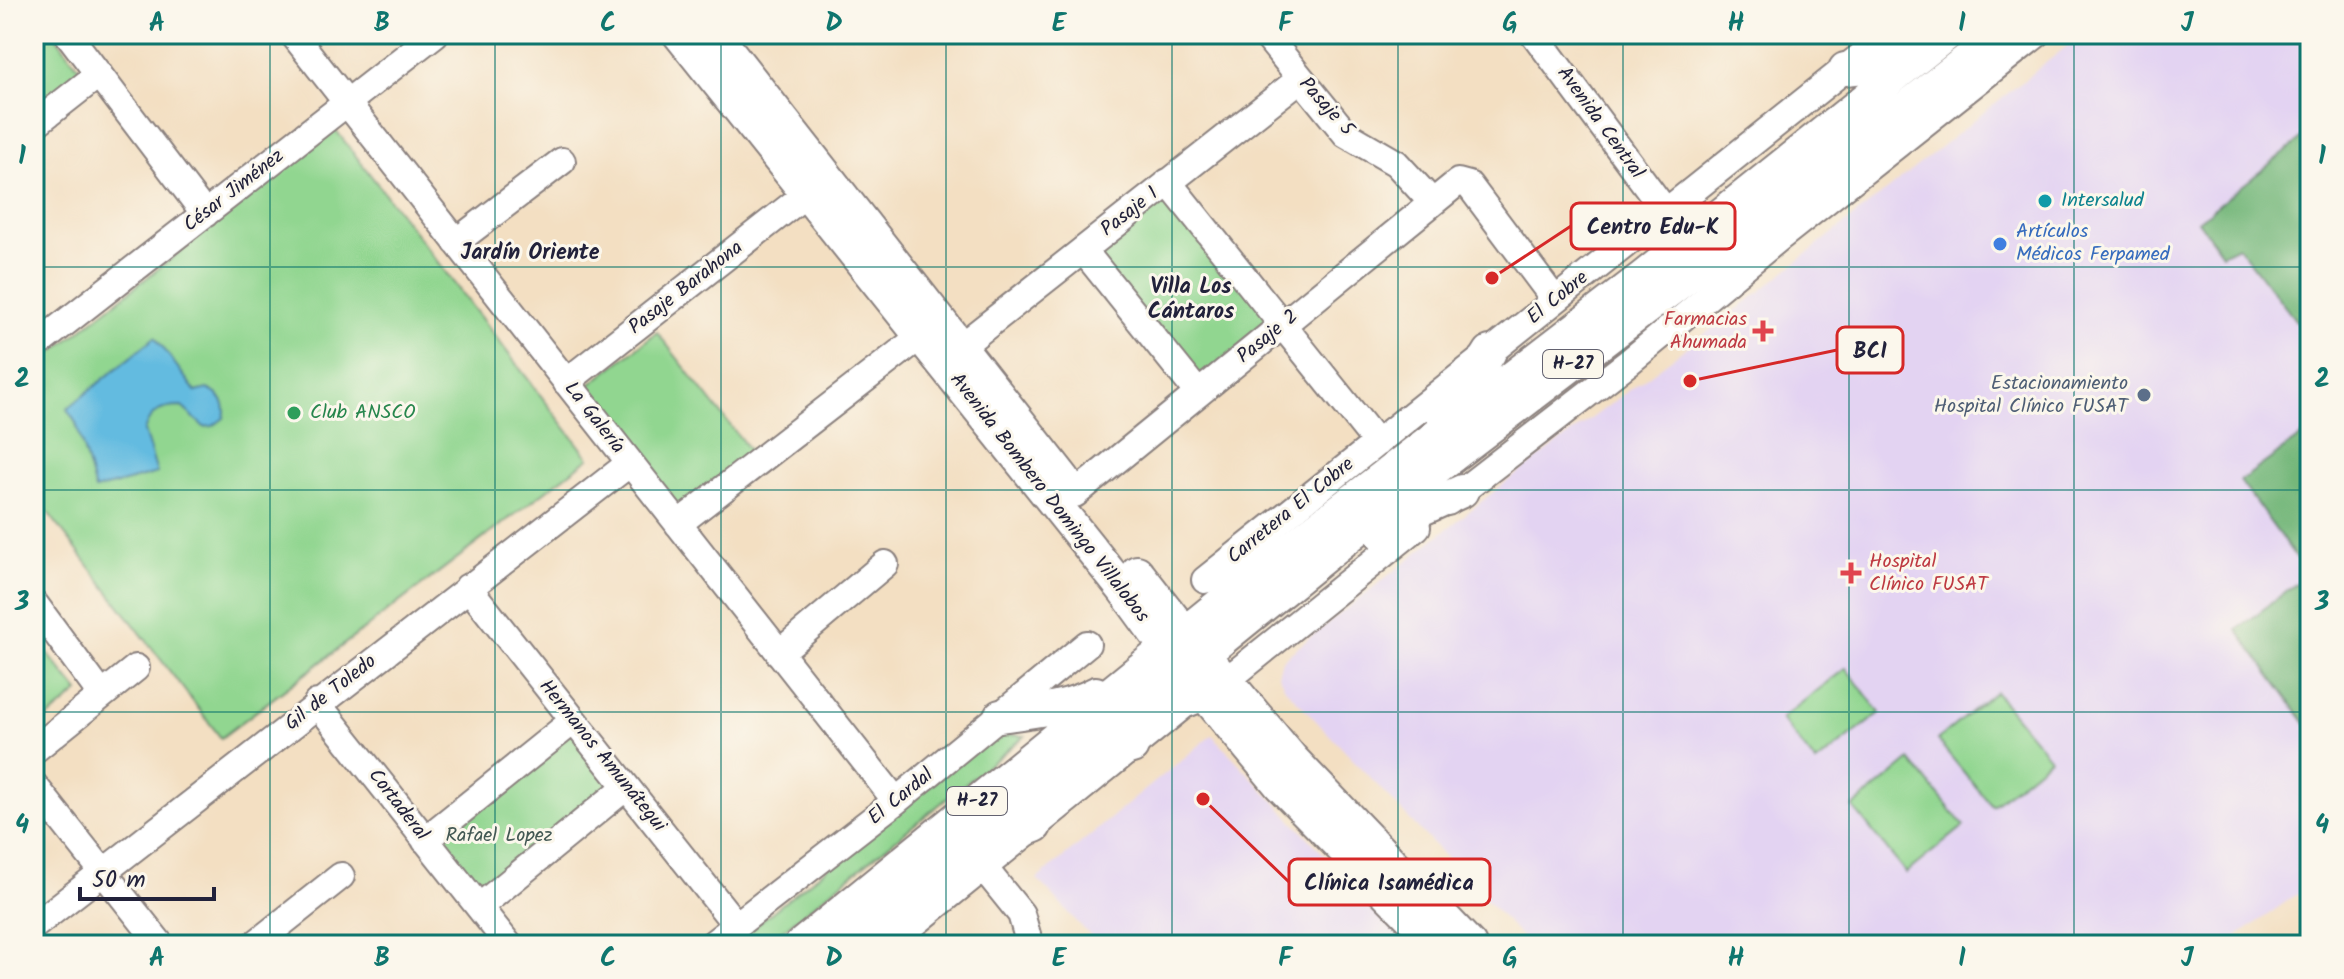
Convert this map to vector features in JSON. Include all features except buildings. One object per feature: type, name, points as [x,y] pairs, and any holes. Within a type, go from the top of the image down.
[{"type":"main road","name":"Avenida Bombero Domingo Villalobos","points":[[679,34],[1123,589],[1217,688],[1314,783],[1454,942]]},
{"type":"main road","name":"Avenida Bombero Domingo Villalobos","points":[[715,34],[1075,494],[1184,652]]},
{"type":"main road","points":[[1845,69],[1864,67],[1918,34]]},
{"type":"main road","name":"H-27","points":[[1786,199],[1947,34]]},
{"type":"main road","name":"H-27","points":[[801,945],[1121,682],[1184,652],[1292,582],[2000,34]]},
{"type":"main road","name":"H-27","points":[[845,945],[1059,772],[1184,652],[1267,566],[1760,219]]},
{"type":"main road","points":[[1347,507],[1363,480],[1472,381],[1490,352]]},
{"type":"main road","points":[[1292,582],[1332,571],[1409,515],[1462,491]]},
{"type":"main road","points":[[1000,716],[1078,702],[1121,682]]},
{"type":"main road","points":[[1059,772],[1089,757],[1132,747]]},
{"type":"main road","points":[[876,945],[935,873],[994,840],[1035,826]]},
{"type":"street","points":[[68,34],[205,214]]},
{"type":"street","name":"La Galería","points":[[293,34],[896,801]]},
{"type":"street","name":"César Jiménez","points":[[36,340],[205,214],[435,34]]},
{"type":"street","name":"Pasaje 5","points":[[1265,34],[1346,134],[1396,163],[1431,201]]},
{"type":"street","name":"Avenida Central","points":[[1534,34],[1666,212]]},
{"type":"street","name":"El Cobre","points":[[1377,443],[1889,34]]},
{"type":"street","points":[[888,945],[1184,705],[1217,688],[1462,491],[1629,362],[1760,219],[2037,34]]},
{"type":"street","points":[[34,125],[99,74]]},
{"type":"street","name":"Pasaje 1","points":[[960,347],[1300,79]]},
{"type":"street","points":[[456,242],[562,161]]},
{"type":"street","points":[[1168,182],[1377,443]]},
{"type":"street","name":"Pasaje 2","points":[[1075,494],[1455,183],[1469,185],[1555,300]]},
{"type":"street","name":"Pasaje Barahona","points":[[566,382],[806,194]]},
{"type":"street","points":[[1083,250],[1198,393]]},
{"type":"street","points":[[678,524],[922,335]]},
{"type":"street","name":"Carretera El Cobre","points":[[1205,580],[1377,443]]},
{"type":"street","name":"Gil de Toledo","points":[[34,926],[317,703],[630,463]]},
{"type":"street","points":[[779,653],[885,564]]},
{"type":"street","name":"Hermanos Amunátegui","points":[[468,587],[736,925]]},
{"type":"street","points":[[34,603],[101,694]]},
{"type":"street","name":"El Cardal","points":[[711,945],[896,801],[1087,644]]},
{"type":"street","points":[[34,750],[136,668]]},
{"type":"street","name":"Cortaderal","points":[[317,703],[509,945]]},
{"type":"street","points":[[425,840],[573,721]]},
{"type":"street","points":[[34,785],[161,945]]},
{"type":"street","points":[[479,907],[626,787]]},
{"type":"street","points":[[984,868],[1021,914],[1030,945]]},
{"type":"street","points":[[254,945],[341,876]]},
{"type":"shaded area","name":"Hospital Clínico FUSAT","points":[[2082,34],[2310,34],[2310,885],[2225,945],[1529,945],[1286,689],[1278,675],[1282,660],[1501,486],[1742,306]]},
{"type":"shaded area","points":[[1212,735],[1411,945],[1099,945],[1037,879]]},
{"type":"green space","points":[[34,34],[54,34],[85,76],[34,115]]},
{"type":"green space","name":"Club ANSCO","points":[[335,129],[589,458],[221,738],[34,494],[34,367]]},
{"type":"green space","points":[[2310,132],[2310,339],[2238,246],[2222,254],[2198,221]]},
{"type":"green space","points":[[1168,188],[1274,322],[1194,385],[1088,252]]},
{"type":"green space","points":[[657,332],[751,452],[677,510],[583,390]]},
{"type":"green space","points":[[2310,430],[2310,729],[2237,630],[2308,574],[2240,481]]},
{"type":"green space","points":[[34,637],[79,692],[34,729]]},
{"type":"green space","points":[[1846,668],[1880,713],[1816,763],[1781,719]]},
{"type":"green space","points":[[1995,692],[2050,758],[1992,806],[1937,740]]},
{"type":"green space","name":"Rafael Lopez","points":[[573,729],[620,787],[480,901],[432,840]]},
{"type":"green space","points":[[994,734],[1025,736],[764,945],[731,945]]},
{"type":"green space","points":[[1910,760],[1964,826],[1906,873],[1853,807]]},
{"type":"water","points":[[155,337],[196,392],[207,389],[219,397],[225,408],[224,418],[213,426],[204,427],[182,407],[158,412],[144,431],[157,473],[95,490],[76,423],[67,409]]},
{"type":"place","name":"Intersalud","points":[[2045,201]]},
{"type":"place","name":"Artículos Médicos Ferpamed","points":[[2000,244]]},
{"type":"place","name":"Centro Edu-K","points":[[1492,278]]},
{"type":"place","name":"Farmacias Ahumada","points":[[1763,331]]},
{"type":"place","name":"BCI","points":[[1690,381]]},
{"type":"place","name":"Estacionamiento Hospital Clínico FUSAT","points":[[2144,395]]},
{"type":"place","name":"Club ANSCO","points":[[294,413]]},
{"type":"place","name":"Hospital Clínico FUSAT","points":[[1851,573]]},
{"type":"place","name":"Clínica Isamédica","points":[[1203,799]]},
{"type":"district","name":"Jardín Oriente","points":[[530,253]]},
{"type":"district","name":"Villa Los Cántaros","points":[[1191,300]]}]
